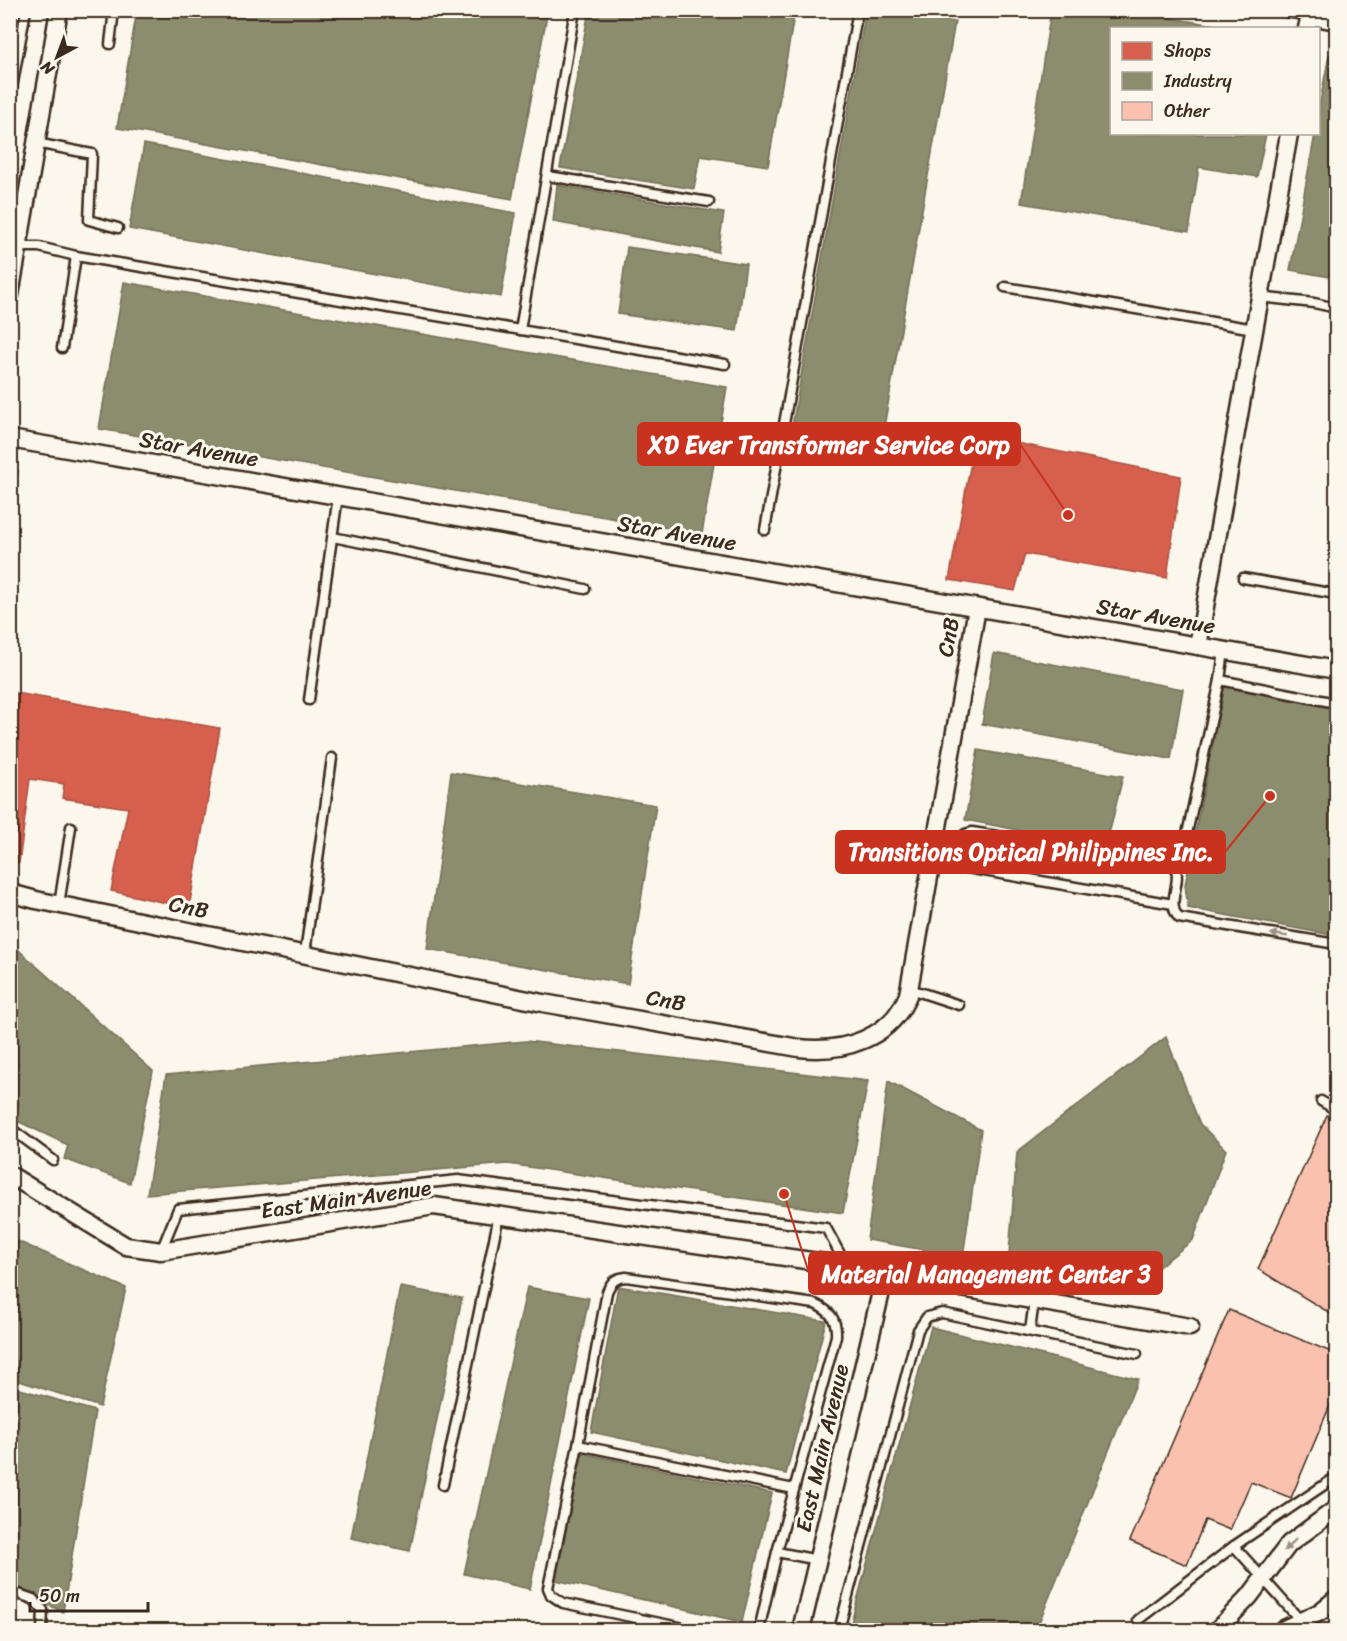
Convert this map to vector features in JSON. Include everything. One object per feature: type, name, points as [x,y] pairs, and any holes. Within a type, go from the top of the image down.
[{"type":"street","points":[[10,295],[58,10]]},
{"type":"street","points":[[1309,18],[1336,21]]},
{"type":"street","points":[[1198,646],[1288,135]]},
{"type":"street","name":"Star Avenue","points":[[10,439],[1336,670]]},
{"type":"street","name":"CnB","points":[[10,893],[59,905],[543,1003],[810,1049],[841,1047],[858,1042],[876,1033],[897,1014],[905,1003],[910,989],[933,845],[976,608]]},
{"type":"street","name":"East Main Avenue","points":[[10,1175],[126,1246],[160,1251],[434,1206],[846,1266],[885,1275],[1190,1327]]},
{"type":"street","name":"East Main Avenue","points":[[801,1630],[885,1275]]},
{"type":"street","points":[[1217,1630],[1263,1579],[1289,1544],[1336,1509]]},
{"type":"street","points":[[1282,1630],[1320,1612],[1336,1599]]},
{"type":"lane","points":[[10,99],[26,10]]},
{"type":"lane","points":[[110,44],[114,10]]},
{"type":"lane","points":[[520,330],[575,10]]},
{"type":"lane","points":[[765,530],[858,10]]},
{"type":"lane","points":[[1275,10],[1309,18]]},
{"type":"lane","points":[[36,143],[92,154],[89,220],[118,228]]},
{"type":"lane","points":[[548,177],[709,202]]},
{"type":"lane","points":[[19,247],[39,247],[76,256],[725,364]]},
{"type":"lane","points":[[62,348],[76,256]]},
{"type":"lane","points":[[1005,287],[1254,329]]},
{"type":"lane","points":[[1259,297],[1314,303],[1336,308]]},
{"type":"lane","points":[[309,700],[339,496]]},
{"type":"lane","points":[[333,537],[585,589]]},
{"type":"lane","points":[[1244,578],[1336,594]]},
{"type":"lane","points":[[1187,834],[1220,680],[1224,651]]},
{"type":"lane","points":[[1220,680],[1336,703]]},
{"type":"lane","points":[[305,953],[332,758]]},
{"type":"lane","points":[[59,905],[71,827]]},
{"type":"lane","points":[[1173,904],[967,868],[963,864],[960,852],[965,834],[972,832],[1172,863],[1177,871],[1174,913],[1179,918],[1336,944]]},
{"type":"lane","points":[[933,845],[960,852]]},
{"type":"lane","points":[[910,989],[959,1005]]},
{"type":"lane","points":[[1321,1101],[1336,1110]]},
{"type":"lane","points":[[10,1128],[53,1160]]},
{"type":"lane","points":[[160,1251],[178,1209],[458,1180],[826,1228],[846,1266]]},
{"type":"lane","points":[[444,1485],[499,1215]]},
{"type":"lane","points":[[694,1630],[563,1603],[556,1600],[548,1588],[607,1292],[613,1281],[619,1277],[815,1304],[833,1316],[837,1327],[836,1336],[777,1552],[759,1630]]},
{"type":"lane","points":[[1030,1331],[1034,1301]]},
{"type":"lane","points":[[838,1630],[918,1330],[927,1317],[942,1313],[1137,1354]]},
{"type":"lane","points":[[578,1445],[794,1489]]},
{"type":"lane","points":[[1138,1620],[1234,1546],[1336,1476]]},
{"type":"lane","points":[[1234,1546],[1301,1621]]},
{"type":"lane","points":[[777,1552],[819,1560]]},
{"type":"lane","points":[[10,1591],[33,1599],[43,1610],[42,1630]]},
{"type":"building: Shops","points":[[976,435],[1181,476],[1167,578],[1025,554],[1015,591],[949,580]]},
{"type":"building: Shops","points":[[10,692],[220,728],[189,908],[111,891],[128,808],[62,798],[64,784],[30,779],[19,863],[10,861]]},
{"type":"building: Industry","points":[[137,10],[548,10],[512,199],[117,128]]},
{"type":"building: Industry","points":[[589,10],[795,10],[768,166],[700,156],[694,189],[560,168]]},
{"type":"building: Industry","points":[[866,10],[894,10],[955,22],[881,444],[792,427]]},
{"type":"building: Industry","points":[[1051,10],[1118,10],[1228,27],[1110,27],[1110,135],[1266,135],[1257,177],[1199,167],[1189,232],[1021,203]]},
{"type":"building: Industry","points":[[1329,55],[1336,56],[1336,278],[1290,270],[1315,135],[1320,135],[1320,102]]},
{"type":"building: Industry","points":[[144,144],[516,213],[501,297],[129,229]]},
{"type":"building: Industry","points":[[557,185],[724,213],[718,252],[553,222]]},
{"type":"building: Industry","points":[[627,247],[746,264],[737,331],[618,314]]},
{"type":"building: Industry","points":[[124,282],[727,387],[702,534],[99,429]]},
{"type":"building: Industry","points":[[10,469],[18,471],[10,509]]},
{"type":"building: Industry","points":[[994,653],[1183,689],[1171,759],[982,724]]},
{"type":"building: Industry","points":[[1224,687],[1336,706],[1336,925],[1331,935],[1188,908],[1185,885]]},
{"type":"building: Industry","points":[[978,750],[1123,776],[1106,847],[965,820]]},
{"type":"building: Industry","points":[[451,772],[656,805],[628,984],[427,949]]},
{"type":"building: Industry","points":[[12,944],[153,1071],[130,1183],[64,1159],[68,1145],[13,1119],[19,1102],[10,1099]]},
{"type":"building: Industry","points":[[1166,1037],[1200,1124],[1226,1150],[1193,1240],[1137,1284],[1008,1266],[1017,1152]]},
{"type":"building: Industry","points":[[526,1041],[868,1081],[843,1213],[508,1164],[147,1194],[166,1075]]},
{"type":"building: Industry","points":[[888,1081],[981,1130],[963,1257],[867,1240]]},
{"type":"building: Industry","points":[[10,1238],[126,1288],[100,1407],[10,1378]]},
{"type":"building: Industry","points":[[618,1286],[826,1321],[786,1474],[591,1432]]},
{"type":"building: Industry","points":[[400,1287],[462,1298],[410,1551],[351,1538]]},
{"type":"building: Industry","points":[[527,1287],[589,1298],[530,1589],[464,1574]]},
{"type":"building: Industry","points":[[931,1327],[1138,1379],[1036,1630],[849,1630]]},
{"type":"building: Industry","points":[[10,1386],[95,1411],[63,1612],[10,1588]]},
{"type":"building: Industry","points":[[581,1453],[772,1493],[742,1622],[555,1580]]},
{"type":"building: Other","points":[[1327,1115],[1336,1121],[1336,1317],[1258,1269]]},
{"type":"building: Other","points":[[1229,1310],[1336,1354],[1336,1391],[1291,1498],[1251,1482],[1230,1530],[1205,1520],[1187,1565],[1130,1541]]},
{"type":"place","name":"XD Ever Transformer Service Corp","points":[[1068,515]]},
{"type":"place","name":"Transitions Optical Philippines Inc.","points":[[1270,796]]},
{"type":"place","name":"Material Management Center 3","points":[[784,1194]]}]
